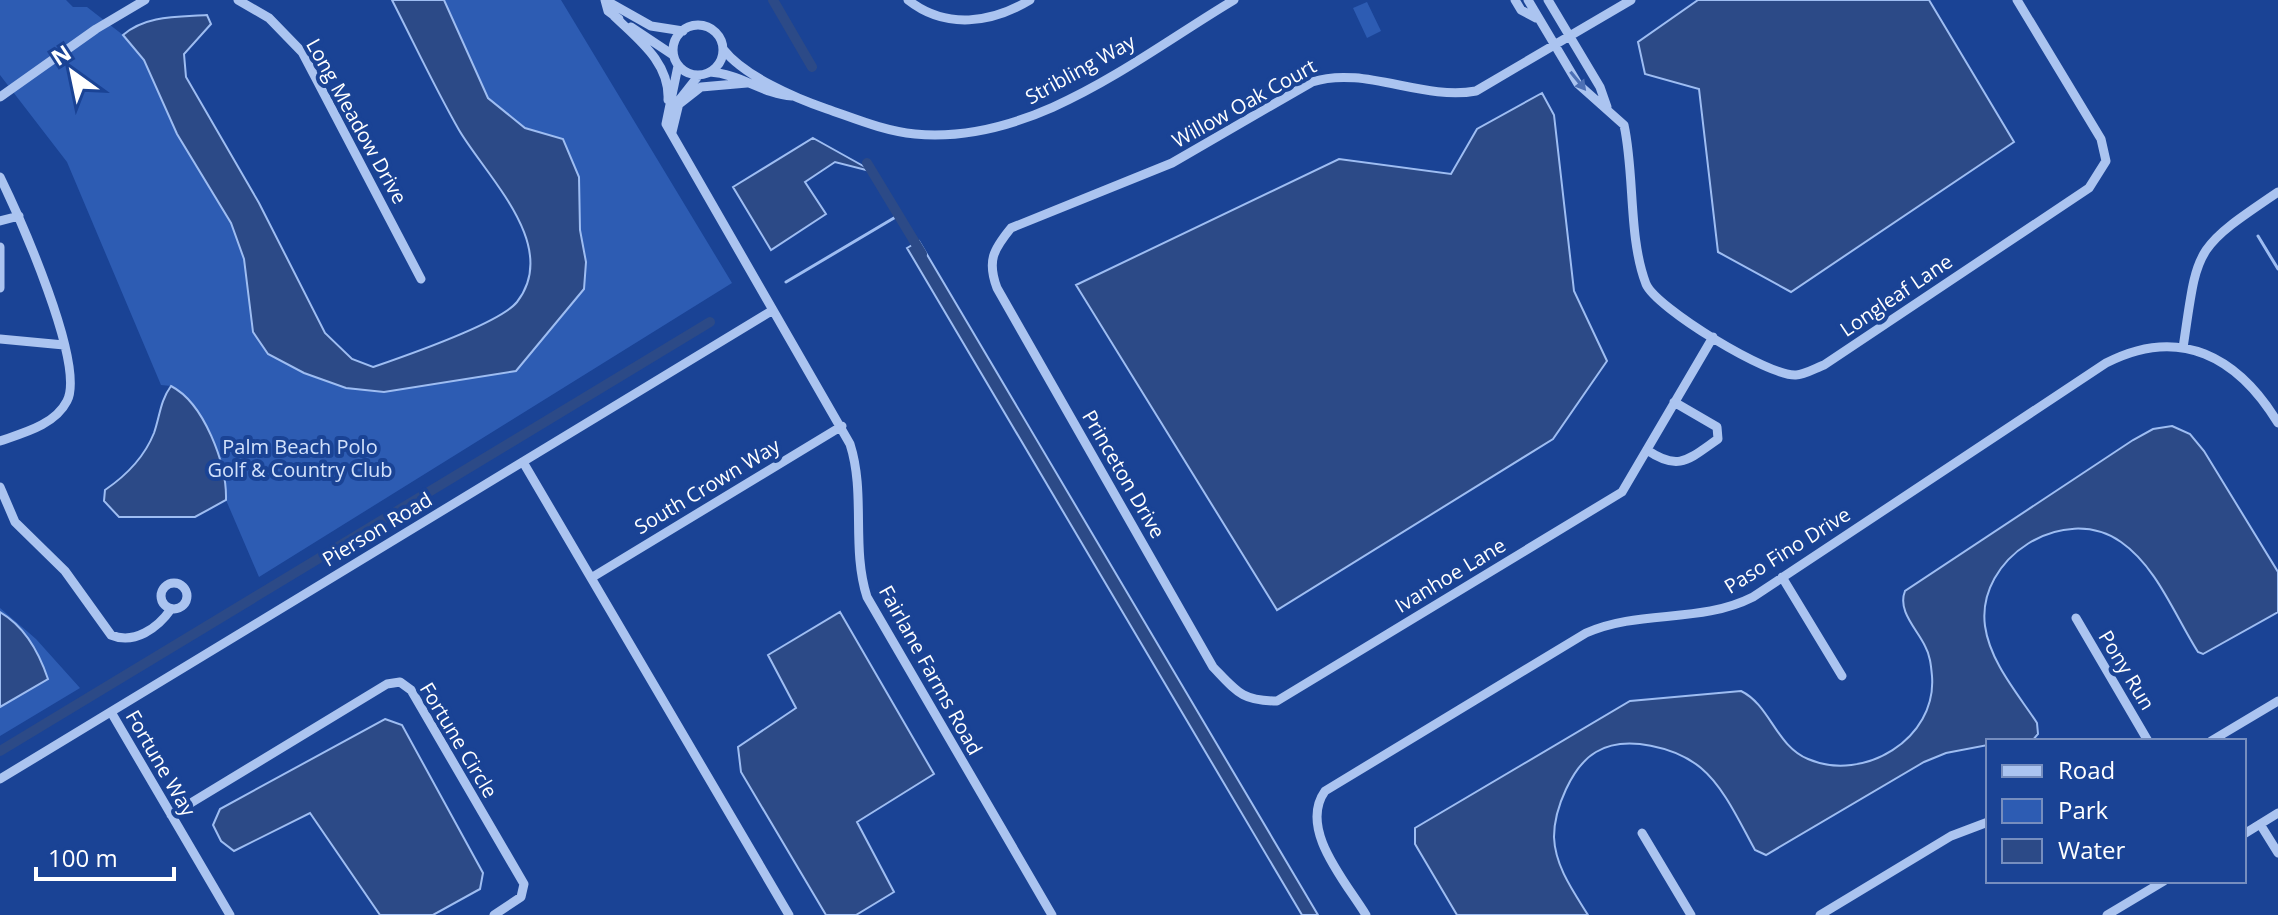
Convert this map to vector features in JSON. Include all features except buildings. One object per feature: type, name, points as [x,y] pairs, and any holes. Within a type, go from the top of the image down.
[{"type":"street","points":[[0,97],[96,29],[145,0]]},
{"type":"street","name":"Long Meadow Drive","points":[[238,0],[269,18],[302,52],[421,279]]},
{"type":"street","points":[[605,0],[608,11],[658,61],[672,105],[710,84],[753,83]]},
{"type":"street","points":[[605,0],[651,26],[683,31],[700,26],[711,29],[723,49],[720,61],[710,72],[690,74],[678,66],[673,55],[675,40],[683,31]]},
{"type":"street","points":[[908,0],[925,11],[956,21],[993,19],[1030,0]]},
{"type":"street","name":"Stribling Way","points":[[723,49],[745,70],[795,96],[876,126],[948,135],[984,131],[1048,111],[1234,0]]},
{"type":"street","points":[[1515,0],[1521,10],[1539,19]]},
{"type":"street","points":[[1528,0],[1578,84],[1607,107]]},
{"type":"street","name":"Longleaf Lane","points":[[1548,0],[1600,87],[1607,107],[1624,125],[1640,260],[1647,287],[1664,305],[1713,337],[1763,365],[1795,376],[1824,365],[2089,188],[2106,161],[2101,139],[2017,0]]},
{"type":"street","name":"Willow Oak Court","points":[[992,251],[1011,228],[1172,163],[1312,82],[1332,76],[1454,95],[1476,91],[1631,0]]},
{"type":"street","points":[[614,16],[673,55]]},
{"type":"street","name":"Fairlane Farms Road","points":[[678,66],[672,105],[672,132],[842,426],[858,477],[859,554],[867,597],[1052,915]]},
{"type":"street","name":"Stribling Way","points":[[710,72],[728,73],[778,95],[795,96]]},
{"type":"street","name":"Fairlane Farms Road","points":[[672,105],[699,75]]},
{"type":"street","points":[[0,177],[19,216],[73,380],[66,404],[47,421],[0,441]]},
{"type":"street","points":[[2183,348],[2194,273],[2201,255],[2221,230],[2278,192]]},
{"type":"street","points":[[0,221],[19,216]]},
{"type":"street","points":[[0,247],[0,288]]},
{"type":"street","name":"Princeton Drive","points":[[992,251],[990,269],[997,288],[1213,667],[1238,693],[1252,701]]},
{"type":"street","name":"Pierson Road","points":[[0,779],[773,310]]},
{"type":"street","name":"Ivanhoe Lane","points":[[1252,701],[1277,701],[1622,492],[1713,337]]},
{"type":"street","points":[[0,339],[64,345]]},
{"type":"street","name":"Paso Fino Drive","points":[[1366,915],[1317,831],[1317,804],[1330,786],[1586,633],[1624,621],[1722,610],[1753,597],[2106,363],[2135,351],[2183,348],[2213,357],[2240,373],[2262,397],[2278,423]]},
{"type":"street","points":[[1647,450],[1663,461],[1679,464],[1718,439],[1717,427],[1674,402]]},
{"type":"street","name":"South Crown Way","points":[[591,578],[842,426]]},
{"type":"street","points":[[523,462],[789,915]]},
{"type":"street","points":[[0,487],[15,522],[65,571],[111,635],[123,639],[144,633],[171,609]]},
{"type":"street","points":[[1782,577],[1842,676]]},
{"type":"street","name":"Pony Run","points":[[2076,618],[2147,739]]},
{"type":"street","name":"Fortune Circle","points":[[171,815],[387,684],[400,682],[411,690],[524,884],[521,897],[494,915]]},
{"type":"street","points":[[2214,739],[2278,701]]},
{"type":"street","name":"Fortune Way","points":[[111,712],[230,915]]},
{"type":"street","points":[[2246,833],[2278,813]]},
{"type":"street","points":[[1820,915],[1951,836],[1986,823]]},
{"type":"street","points":[[2260,824],[2278,853]]},
{"type":"street","points":[[1642,833],[1691,915]]},
{"type":"street","points":[[2107,915],[2161,883]]},
{"type":"green space","name":"Palm Beach Polo Golf & Country Club","points":[[0,0],[66,0],[73,7],[87,7],[123,35],[144,60],[177,134],[231,223],[244,259],[253,332],[384,392],[516,371],[560,319],[586,262],[580,230],[579,177],[563,139],[525,128],[488,98],[444,0],[561,0],[732,283],[259,577],[226,500],[217,449],[171,386],[161,385],[67,162],[0,75]]},
{"type":"green space","points":[[1367,2],[1381,31],[1367,38],[1353,8]]},
{"type":"green space","points":[[0,608],[36,639],[80,688],[0,736]]},
{"type":"water","points":[[392,0],[444,0],[488,98],[525,128],[563,139],[579,177],[580,230],[586,262],[584,289],[516,371],[384,392],[346,388],[304,373],[268,354],[253,332],[244,259],[231,223],[177,134],[144,60],[123,35],[152,20],[207,15],[211,24],[184,54],[186,77],[259,203],[325,333],[352,359],[373,367],[449,339],[507,311],[517,302],[528,280],[530,258],[515,212],[459,130]]},
{"type":"water","points":[[1698,0],[1929,0],[2014,142],[1791,292],[1718,252],[1699,89],[1645,74],[1638,42]]},
{"type":"water","points":[[1542,93],[1554,115],[1574,291],[1607,361],[1553,439],[1277,610],[1076,285],[1339,159],[1451,174],[1477,129]]},
{"type":"water","points":[[813,138],[874,172],[835,162],[805,182],[826,214],[771,250],[733,187]]},
{"type":"water","points":[[919,241],[1318,915],[1302,915],[907,248]]},
{"type":"water","points":[[171,386],[194,406],[211,436],[222,469],[226,500],[195,517],[119,517],[104,501],[105,490],[140,458],[154,433]]},
{"type":"water","points":[[2172,426],[2190,434],[2204,451],[2278,572],[2278,612],[2203,654],[2198,652],[2155,578],[2134,552],[2098,531],[2074,529],[2051,533],[2028,544],[2009,559],[1994,579],[1986,601],[1988,639],[2006,677],[2037,723],[2038,734],[2034,739],[1986,739],[1986,745],[1946,753],[1924,762],[1766,855],[1755,850],[1717,785],[1691,761],[1651,746],[1622,744],[1608,747],[1596,752],[1579,767],[1561,801],[1555,826],[1555,848],[1561,868],[1588,915],[1457,915],[1415,844],[1415,828],[1630,701],[1741,691],[1759,706],[1788,745],[1808,759],[1829,765],[1851,765],[1873,760],[1892,750],[1909,736],[1922,719],[1930,699],[1932,676],[1925,646],[1906,613],[1905,591],[2153,429]]},
{"type":"water","points":[[0,612],[30,641],[48,679],[0,707]]},
{"type":"water","points":[[840,612],[934,774],[857,822],[894,892],[856,915],[826,915],[741,772],[738,747],[796,708],[768,655]]},
{"type":"water","points":[[385,719],[402,725],[483,873],[480,889],[433,915],[380,915],[310,813],[234,851],[221,841],[213,825],[220,809]]},
{"type":"waterway","points":[[773,0],[812,67]]},
{"type":"waterway","points":[[867,163],[922,254]]},
{"type":"waterway","points":[[786,282],[899,215]]},
{"type":"waterway","points":[[2258,236],[2278,269]]},
{"type":"waterway","points":[[0,751],[710,322]]}]
